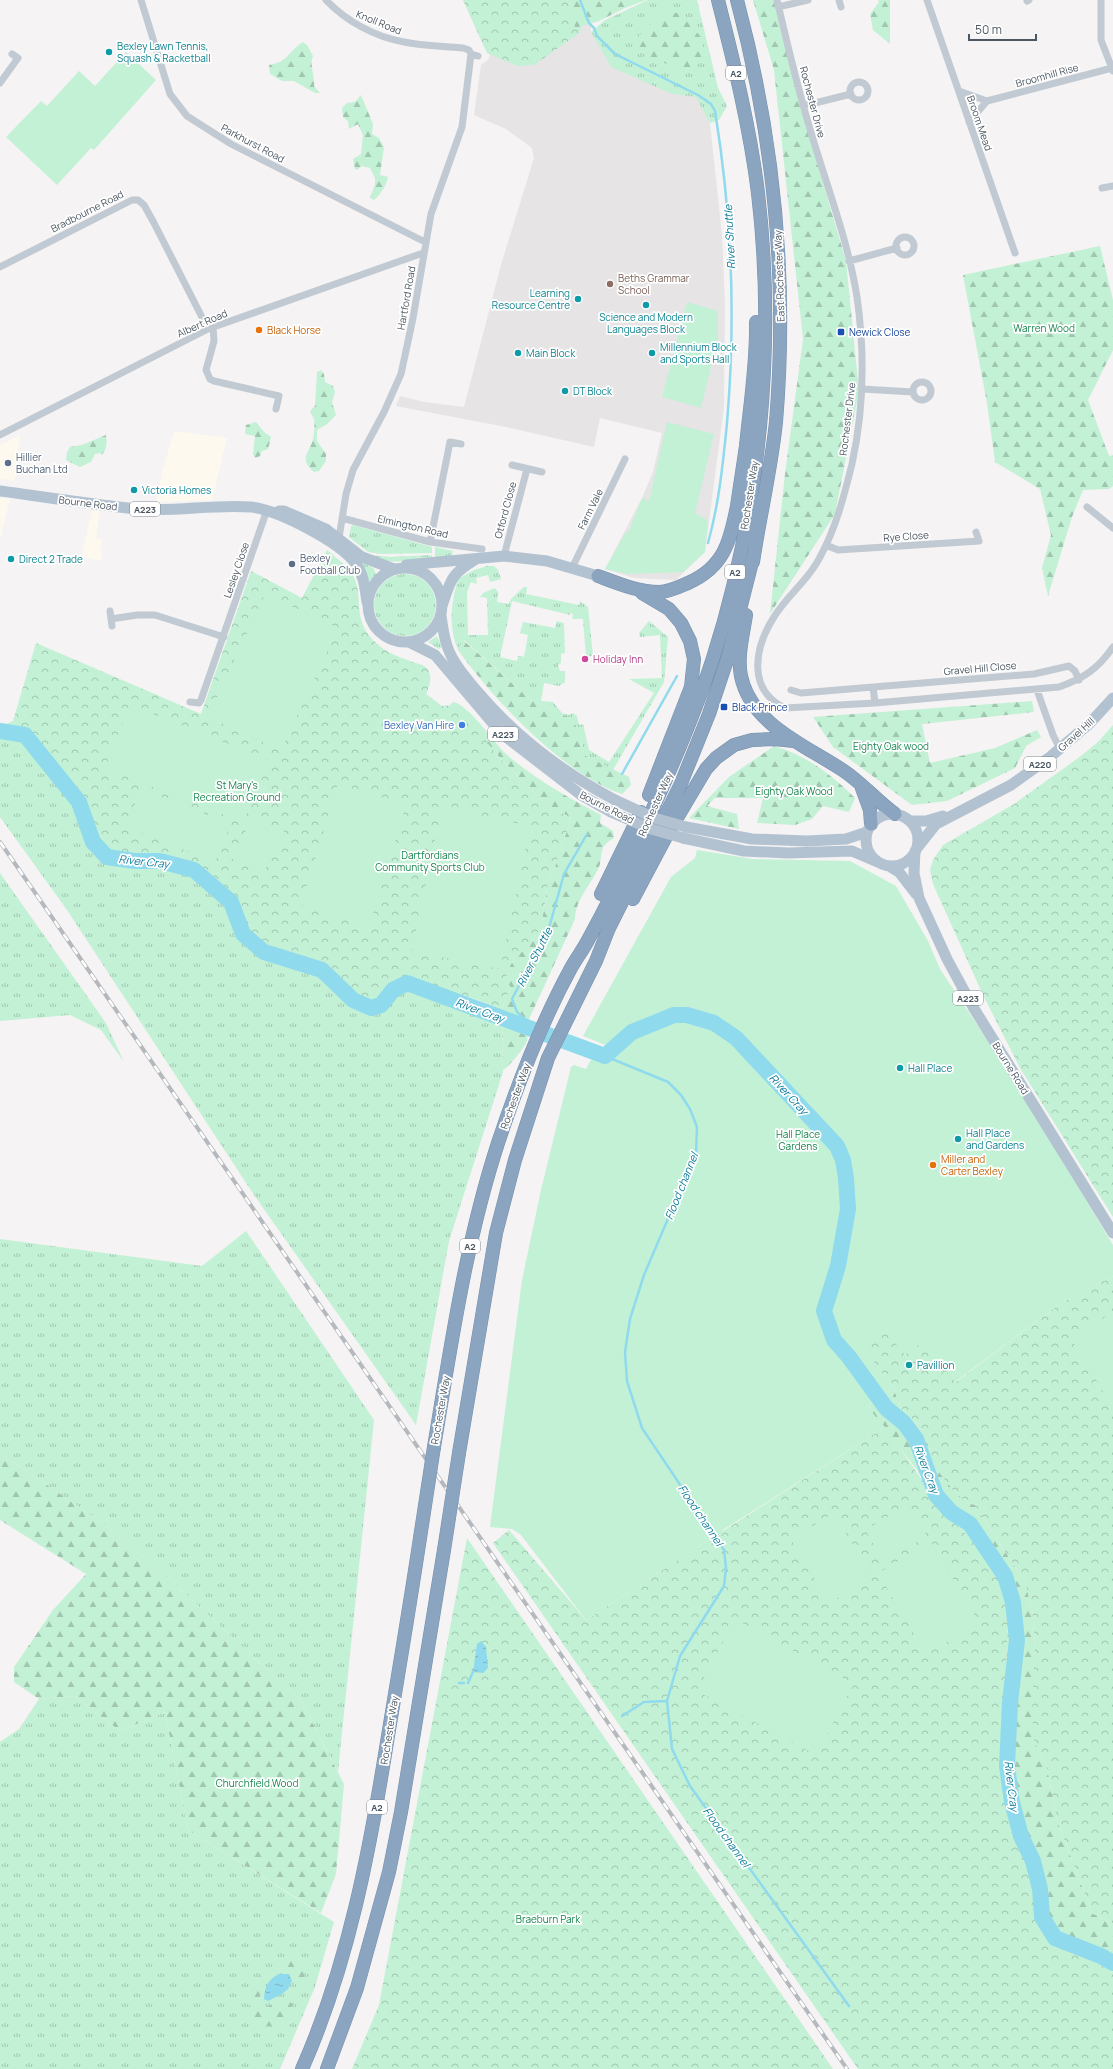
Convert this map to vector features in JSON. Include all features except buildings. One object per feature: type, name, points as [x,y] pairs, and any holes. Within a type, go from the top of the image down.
[{"type":"highway","name":"A2","points":[[718,0],[737,78],[749,146]]},
{"type":"highway","name":"East Rochester Way","points":[[737,0],[758,85],[766,129],[779,248],[781,316],[776,423],[770,472],[754,554]]},
{"type":"highway","points":[[598,576],[634,588],[652,592],[669,591],[698,578],[716,564],[725,551],[732,536],[743,474],[753,384],[756,325],[749,146]]},
{"type":"highway","name":"Rochester Way","points":[[302,2069],[336,1977],[365,1870],[376,1815],[434,1447],[466,1267],[480,1204],[498,1142],[531,1053],[547,1016],[638,842],[690,722],[715,650],[740,551],[754,473],[764,352],[765,310],[757,189],[749,146]]},
{"type":"highway","points":[[754,554],[740,660],[741,676],[749,697],[763,717],[798,742],[846,772],[895,814]]},
{"type":"highway","name":"Rochester Way","points":[[327,2069],[357,1988],[389,1872],[401,1812],[496,1234],[515,1160],[548,1058],[596,961],[609,928],[680,786],[709,714],[728,657],[754,554]]},
{"type":"highway","points":[[572,966],[579,941],[651,790],[691,687],[694,674],[694,659],[690,640],[681,623],[669,609],[634,588]]},
{"type":"highway","points":[[596,961],[618,927],[692,791],[706,769],[716,758],[734,745],[752,740],[774,739],[798,742]]},
{"type":"highway","points":[[861,785],[870,810],[869,828]]},
{"type":"main road","name":"Bourne Road","points":[[0,491],[138,509],[231,507],[284,511],[312,522],[338,538],[362,556],[395,569]]},
{"type":"main road","name":"Bourne Road","points":[[270,511],[322,536],[351,559],[361,574],[367,602]]},
{"type":"main road","points":[[479,554],[459,570],[452,578],[436,626],[429,634],[420,639],[409,642],[393,639],[380,631],[373,624],[367,602],[370,591],[375,582],[382,574],[409,564],[479,554],[547,560],[598,576]]},
{"type":"main road","points":[[395,569],[418,571],[427,575],[439,593],[442,611]]},
{"type":"main road","name":"Bourne Road","points":[[442,611],[446,643],[450,654],[464,675],[486,701],[521,736],[550,761],[586,785],[614,800],[654,818],[686,827],[752,839],[807,841],[846,839],[869,828]]},
{"type":"main road","name":"Bourne Road","points":[[409,642],[435,655],[501,733],[581,795],[611,812],[651,829],[683,838],[744,851],[788,853],[852,851],[885,864],[899,872],[919,898],[947,959],[973,1007],[1113,1233]]},
{"type":"main road","name":"Gravel Hill","points":[[916,849],[936,824],[954,813],[1010,785],[1060,749],[1090,723],[1113,698]]},
{"type":"main road","name":"Gravel Hill","points":[[910,821],[926,821],[954,813]]},
{"type":"main road","points":[[895,814],[910,821],[917,833],[916,849],[906,862],[898,865],[885,864],[870,853],[866,839],[869,828],[882,816],[895,814]]},
{"type":"main road","name":"Bourne Road","points":[[916,849],[914,873],[919,898]]},
{"type":"street","name":"Parkhurst Road","points":[[141,0],[170,94],[177,106],[187,116],[231,144],[425,242]]},
{"type":"street","name":"Knoll Road","points":[[326,0],[348,20],[392,39],[406,43],[463,48],[469,50],[474,55]]},
{"type":"street","points":[[778,3],[808,0]]},
{"type":"street","name":"Broom Mead","points":[[927,0],[1015,253]]},
{"type":"street","points":[[1101,0],[1101,40],[1112,69]]},
{"type":"street","name":"Rochester Drive","points":[[778,3],[803,106],[849,261],[857,297],[862,349],[862,389],[852,462],[836,522],[813,571],[774,617],[761,646],[757,670],[760,687],[772,702],[785,708],[875,703]]},
{"type":"street","name":"Hartford Road","points":[[338,538],[353,470],[384,412],[401,374],[419,285],[425,242],[435,202],[455,150],[462,127],[474,55]]},
{"type":"street","points":[[0,83],[18,58]]},
{"type":"street","name":"Broomhill Rise","points":[[987,101],[1112,69]]},
{"type":"street","points":[[959,91],[987,101],[969,122]]},
{"type":"street","points":[[803,106],[851,94]]},
{"type":"street","points":[[1102,188],[1113,186]]},
{"type":"street","name":"Bradbourne Road","points":[[0,267],[132,200],[138,200],[154,223],[210,328]]},
{"type":"street","points":[[849,261],[897,248]]},
{"type":"street","name":"Albert Road","points":[[0,435],[210,328],[423,253]]},
{"type":"street","points":[[210,328],[214,341],[206,370],[210,379],[279,396],[276,409]]},
{"type":"street","points":[[862,389],[913,392]]},
{"type":"street","points":[[430,542],[450,442],[461,444]]},
{"type":"street","name":"Farm Vale","points":[[572,568],[625,459]]},
{"type":"street","points":[[512,465],[542,472]]},
{"type":"street","name":"Otford Close","points":[[504,556],[527,469]]},
{"type":"street","points":[[1087,507],[1113,528]]},
{"type":"street","name":"Lesley Close","points":[[190,702],[199,702],[202,700],[270,511]]},
{"type":"street","name":"Elmington Road","points":[[342,518],[479,554]]},
{"type":"street","name":"Rye Close","points":[[826,545],[838,550],[979,541],[976,532]]},
{"type":"street","points":[[110,610],[112,623],[147,614],[224,637]]},
{"type":"street","points":[[874,687],[875,703],[1059,687],[1079,680],[1094,669],[1113,647]]},
{"type":"street","name":"Gravel Hill Close","points":[[791,690],[801,693],[1034,674],[1069,666],[1075,671],[1079,680]]},
{"type":"street","points":[[1037,690],[1053,735],[1060,749]]},
{"type":"shaded area","name":"Beths Grammar School","points":[[463,0],[595,0],[592,3],[591,32],[697,97],[710,123],[722,235],[725,303],[724,407],[705,552],[676,580],[634,578],[605,569],[642,498],[653,472],[662,433],[600,418],[594,447],[506,427],[396,406],[400,396],[424,402],[464,407],[501,265],[534,158],[532,148],[506,129],[474,115],[481,65],[488,60],[490,55],[487,53]]},
{"type":"shaded area","points":[[174,431],[227,438],[212,500],[157,502],[162,471]]},
{"type":"shaded area","points":[[20,435],[15,481],[0,479],[0,445]]},
{"type":"shaded area","points":[[0,498],[10,499],[0,541]]},
{"type":"shaded area","points":[[92,510],[100,511],[96,538],[102,539],[100,550],[103,551],[101,561],[81,557]]},
{"type":"green space","points":[[463,0],[567,0],[575,28],[582,26],[578,34],[534,65],[518,66],[487,53]]},
{"type":"green space","points":[[567,0],[646,0],[625,8],[599,21],[575,28]]},
{"type":"green space","points":[[648,0],[697,0],[718,88],[727,106],[719,120],[710,123],[696,97],[672,94],[611,67],[591,32],[605,20]]},
{"type":"green space","points":[[753,0],[774,0],[812,145],[846,261],[859,391],[835,514],[770,614],[785,474],[803,339],[774,70]]},
{"type":"green space","points":[[878,0],[890,0],[890,44],[873,30],[870,14],[879,2]]},
{"type":"green space","points":[[664,11],[677,13],[692,26],[704,41],[700,62],[686,73],[645,54],[634,41]]},
{"type":"green space","points":[[303,42],[307,45],[313,56],[312,67],[314,86],[320,93],[315,93],[294,81],[282,81],[270,74],[269,65],[280,62]]},
{"type":"green space","points":[[126,52],[156,80],[94,150],[91,148],[57,185],[6,137],[41,101],[47,106],[79,71],[95,86]]},
{"type":"green space","points":[[361,95],[373,124],[372,134],[379,138],[384,147],[380,175],[388,177],[383,190],[374,200],[370,198],[375,184],[375,178],[370,168],[362,166],[357,170],[355,169],[353,159],[361,154],[363,135],[358,124],[349,129],[348,121],[343,117],[342,108],[347,103],[355,102]]},
{"type":"green space","name":"Warren Wood","points":[[1100,246],[1113,300],[1113,350],[1088,400],[1109,456],[1113,455],[1113,486],[1109,489],[1083,490],[1072,517],[1048,596],[1042,568],[1051,535],[1040,489],[995,462],[987,403],[963,275]]},
{"type":"green space","points":[[687,302],[718,311],[718,338],[701,408],[662,397]]},
{"type":"green space","points":[[321,370],[324,374],[325,382],[333,386],[335,392],[332,402],[336,415],[327,424],[317,430],[317,441],[326,454],[326,461],[319,471],[314,472],[306,462],[306,456],[312,443],[314,432],[314,419],[310,411],[315,406],[317,372]]},
{"type":"green space","points":[[256,422],[264,432],[271,437],[268,449],[262,451],[260,456],[255,458],[253,454],[255,436],[245,434],[246,425]]},
{"type":"green space","points":[[667,422],[714,434],[695,513],[708,521],[705,552],[683,572],[627,574],[605,569],[626,532],[629,531],[642,498],[649,501]]},
{"type":"green space","points":[[106,435],[106,446],[104,452],[102,455],[100,453],[95,454],[91,462],[80,467],[66,460],[67,452],[70,447],[82,445]]},
{"type":"green space","points":[[353,525],[432,547],[432,553],[381,554],[368,552],[349,537],[351,526]]},
{"type":"green space","points":[[435,547],[453,551],[451,557],[435,558]]},
{"type":"green space","points":[[327,550],[344,564],[352,574],[358,590],[362,623],[366,632],[373,640],[390,653],[424,666],[429,672],[430,676],[430,683],[426,694],[442,706],[456,705],[465,712],[496,754],[521,780],[547,804],[571,818],[555,867],[548,883],[541,927],[528,947],[515,957],[506,973],[510,988],[502,1008],[412,980],[401,982],[379,998],[369,999],[358,994],[324,962],[282,953],[253,939],[250,935],[241,910],[223,886],[192,864],[180,859],[156,854],[111,857],[102,849],[81,799],[13,721],[36,643],[201,714],[251,571],[302,598]]},
{"type":"green space","points":[[368,555],[391,557],[432,555],[432,558],[408,561],[390,561],[381,560]]},
{"type":"green space","points":[[361,562],[373,568],[377,576],[373,580],[368,580]]},
{"type":"green space","points":[[487,566],[494,566],[498,570],[501,579],[490,582],[488,575],[476,578],[477,584],[471,582],[467,592],[468,635],[488,635],[487,598],[480,597],[483,593],[495,588],[498,592],[497,602],[509,604],[511,599],[524,587],[527,587],[526,594],[579,605],[580,601],[588,607],[593,656],[586,656],[583,619],[572,619],[573,614],[570,613],[570,615],[512,601],[500,657],[517,661],[518,656],[524,657],[528,635],[520,633],[523,622],[555,628],[557,621],[564,623],[565,653],[561,654],[561,663],[558,665],[560,671],[565,671],[565,682],[559,686],[544,683],[541,701],[553,702],[562,713],[569,715],[573,713],[577,716],[579,725],[583,724],[589,750],[609,762],[654,693],[629,679],[662,678],[660,635],[640,637],[639,633],[649,621],[668,637],[664,682],[613,770],[584,755],[581,736],[571,719],[531,700],[464,640],[458,650],[453,632],[452,606],[458,579],[474,570]]},
{"type":"green space","points":[[405,574],[422,579],[427,583],[431,588],[436,605],[431,622],[427,627],[422,631],[405,636],[388,631],[383,627],[379,622],[374,605],[379,588],[383,583],[388,579]]},
{"type":"green space","points":[[265,594],[338,628],[281,750],[208,717]]},
{"type":"green space","points":[[437,636],[442,647],[439,649],[428,642]]},
{"type":"green space","points":[[463,640],[531,700],[572,719],[581,736],[584,755],[629,777],[631,785],[622,794],[599,784],[554,753],[510,712],[473,670],[458,650]]},
{"type":"green space","name":"Eighty Oak wood","points":[[1032,701],[1034,712],[922,724],[930,763],[995,748],[1037,730],[1041,737],[1026,746],[1015,768],[947,801],[912,805],[833,747],[813,717]]},
{"type":"green space","points":[[453,702],[466,709],[505,753],[527,771],[563,794],[601,815],[600,823],[613,831],[614,838],[606,843],[603,848],[596,874],[581,898],[576,911],[575,919],[525,1028],[528,1037],[527,1041],[516,1058],[503,1070],[502,1008],[510,988],[506,973],[515,957],[528,947],[541,927],[548,883],[555,867],[571,818],[547,804],[521,780],[450,705]]},
{"type":"green space","name":"St Mary's Recreation Ground","points":[[130,705],[269,760],[243,822],[105,768]]},
{"type":"green space","points":[[13,721],[81,799],[111,857],[156,854],[177,858],[199,866],[227,892],[239,907],[245,927],[256,941],[267,947],[297,957],[326,963],[335,973],[380,997],[396,984],[411,980],[502,1008],[503,1072],[449,1241],[416,1425],[254,1195],[67,910],[0,817],[0,727]]},
{"type":"green space","points":[[1113,725],[1113,1217],[1020,1068],[983,995],[933,884],[930,870],[933,860],[943,845],[1014,804],[1081,756],[1099,741]]},
{"type":"green space","name":"Eighty Oak Wood","points":[[774,746],[808,760],[837,781],[855,798],[849,812],[823,806],[812,819],[795,825],[757,823],[763,798],[715,798],[707,806],[737,814],[739,829],[689,818],[729,777]]},
{"type":"green space","points":[[338,784],[406,805],[369,927],[301,905]]},
{"type":"green space","points":[[141,789],[231,824],[215,862],[126,827]]},
{"type":"green space","points":[[442,807],[530,826],[500,969],[412,951]]},
{"type":"green space","points":[[254,816],[285,832],[262,875],[231,858]]},
{"type":"green space","name":"Hall Place Gardens","points":[[697,850],[753,859],[850,861],[896,886],[928,941],[940,969],[1009,1073],[1113,1245],[1113,1276],[1061,1303],[955,1382],[922,1342],[905,1355],[886,1332],[865,1350],[893,1387],[870,1404],[869,1409],[885,1427],[723,1530],[723,1534],[713,1541],[710,1539],[586,1620],[521,1535],[512,1529],[490,1527],[522,1280],[541,1190],[571,1067],[574,1065],[586,1069],[590,1061],[608,1046],[583,1036],[671,877],[695,858]]},
{"type":"green space","points":[[0,873],[106,1023],[124,1062],[101,1030],[70,1015],[0,1021]]},
{"type":"green space","points":[[246,1231],[374,1420],[338,1772],[301,1701],[160,1570],[98,1520],[0,1453],[0,1239],[202,1266]]},
{"type":"green space","points":[[1113,1276],[1113,1924],[1092,1913],[1057,1820],[1047,1767],[1034,1740],[1032,1713],[1035,1646],[1032,1609],[1025,1582],[975,1505],[966,1502],[953,1490],[934,1466],[918,1424],[901,1408],[893,1387],[864,1350],[886,1332],[922,1342],[956,1382],[1061,1303]]},
{"type":"green space","points":[[1113,1312],[1113,1408],[1071,1338]]},
{"type":"green space","points":[[893,1387],[901,1408],[918,1424],[934,1466],[966,1502],[975,1505],[1025,1582],[1032,1609],[1035,1646],[1034,1740],[1047,1767],[1057,1820],[1092,1913],[1113,1924],[1113,1972],[1083,1955],[1061,1946],[1041,1931],[1025,1857],[1008,1806],[1002,1761],[1008,1621],[1004,1588],[977,1545],[946,1514],[917,1470],[869,1409],[870,1404]]},
{"type":"green space","points":[[885,1427],[946,1514],[977,1545],[1004,1588],[1008,1621],[1002,1761],[1008,1806],[1025,1857],[1041,1931],[1061,1946],[1083,1955],[1113,1972],[1113,2069],[858,2069],[493,1543],[509,1530],[586,1620],[710,1539],[713,1541],[723,1531]]},
{"type":"green space","name":"Churchfield Wood","points":[[0,1453],[98,1520],[160,1570],[301,1701],[344,1784],[336,1874],[321,1913],[188,1830],[165,1712],[120,1731],[74,1696],[39,1699],[14,1682],[14,1667],[53,1610],[86,1574],[0,1520]]},
{"type":"green space","points":[[908,1505],[927,1536],[884,1562],[865,1530]]},
{"type":"green space","points":[[834,1513],[872,1577],[829,1603],[791,1539]]},
{"type":"green space","name":"Braeburn Park","points":[[467,1538],[833,2069],[352,2069],[379,2005]]},
{"type":"green space","points":[[931,1542],[979,1623],[926,1654],[878,1573]]},
{"type":"green space","points":[[735,1619],[854,1684],[816,1755],[697,1691]]},
{"type":"green space","points":[[74,1696],[120,1731],[165,1712],[188,1830],[334,1922],[315,1987],[280,2069],[0,2069],[0,1742],[19,1729],[39,1699]]},
{"type":"green space","points":[[309,1956],[300,1994],[294,1992],[298,1980],[296,1971],[280,1970],[277,1965],[285,1961],[301,1959]]},
{"type":"green space","points":[[267,1968],[270,1972],[263,1979],[257,2007],[265,2008],[284,1998],[293,2004],[281,2028],[259,2024],[245,2018],[258,1980]]},
{"type":"water","points":[[481,1641],[486,1647],[488,1668],[483,1673],[473,1672],[477,1644]]},
{"type":"water","points":[[279,1974],[289,1974],[292,1981],[288,1989],[282,1994],[268,2001],[264,1999],[267,1984]]},
{"type":"waterway","name":"River Shuttle","points":[[580,0],[589,23],[594,28],[597,36],[615,54],[698,95],[711,104],[715,111],[721,150],[729,228],[732,306],[730,384],[727,423],[718,498],[708,543]]},
{"type":"waterway","name":"River Shuttle","points":[[622,774],[677,676]]},
{"type":"waterway","name":"River Cray","points":[[0,731],[25,735],[79,802],[93,842],[107,857],[135,861],[160,861],[194,870],[231,902],[243,934],[264,952],[322,970],[353,1000],[371,1008],[381,1005],[393,990],[407,983],[605,1056],[632,1032],[674,1015],[687,1015],[714,1023],[736,1038],[837,1146],[843,1160],[848,1209],[838,1266],[824,1311],[834,1340],[849,1357],[886,1408],[904,1423],[916,1439],[936,1495],[951,1512],[970,1524],[1005,1576],[1013,1602],[1017,1640],[1010,1703],[1007,1766],[1012,1802],[1021,1836],[1033,1861],[1040,1889],[1042,1917],[1055,1938],[1101,1956],[1113,1963]]},
{"type":"waterway","name":"River Shuttle","points":[[536,1029],[517,1012],[512,999],[549,928],[564,874],[587,834]]},
{"type":"waterway","name":"Flood channel","points":[[605,1056],[668,1082],[681,1095],[690,1109],[697,1127],[696,1153],[644,1275],[630,1319],[625,1352],[627,1381],[642,1428],[724,1550],[726,1568],[724,1586],[680,1656],[667,1701],[672,1749],[690,1786],[849,2006]]},
{"type":"waterway","points":[[468,1683],[473,1672]]},
{"type":"waterway","points":[[459,1683],[464,1683]]},
{"type":"waterway","points":[[622,1716],[644,1702],[667,1701]]},
{"type":"railway","points":[[0,842],[847,2069]]},
{"type":"place","name":"Bexley Lawn Tennis, Squash & Racketball","points":[[109,52]]},
{"type":"place","name":"Beths Grammar School","points":[[610,284]]},
{"type":"place","name":"Learning Resource Centre","points":[[578,299]]},
{"type":"place","name":"Science and Modern Languages Block","points":[[646,305]]},
{"type":"place","name":"Black Horse","points":[[259,330]]},
{"type":"place","name":"Newick Close","points":[[841,332]]},
{"type":"place","name":"Main Block","points":[[518,353]]},
{"type":"place","name":"Millennium Block and Sports Hall","points":[[652,353]]},
{"type":"place","name":"DT Block","points":[[565,391]]},
{"type":"place","name":"Hillier Buchan Ltd","points":[[8,463]]},
{"type":"place","name":"Victoria Homes","points":[[134,490]]},
{"type":"place","name":"Direct 2 Trade","points":[[11,559]]},
{"type":"place","name":"Bexley Football Club","points":[[292,564]]},
{"type":"place","name":"Holiday Inn","points":[[585,659]]},
{"type":"place","name":"Black Prince","points":[[724,707]]},
{"type":"place","name":"Bexley Van Hire","points":[[462,725]]},
{"type":"place","name":"Hall Place","points":[[900,1068]]},
{"type":"place","name":"Hall Place and Gardens","points":[[958,1139]]},
{"type":"place","name":"Miller and Carter Bexley","points":[[933,1165]]},
{"type":"place","name":"Pavillion","points":[[909,1365]]},
{"type":"park label","name":"Dartfordians Community Sports Club","points":[[430,860]]}]
